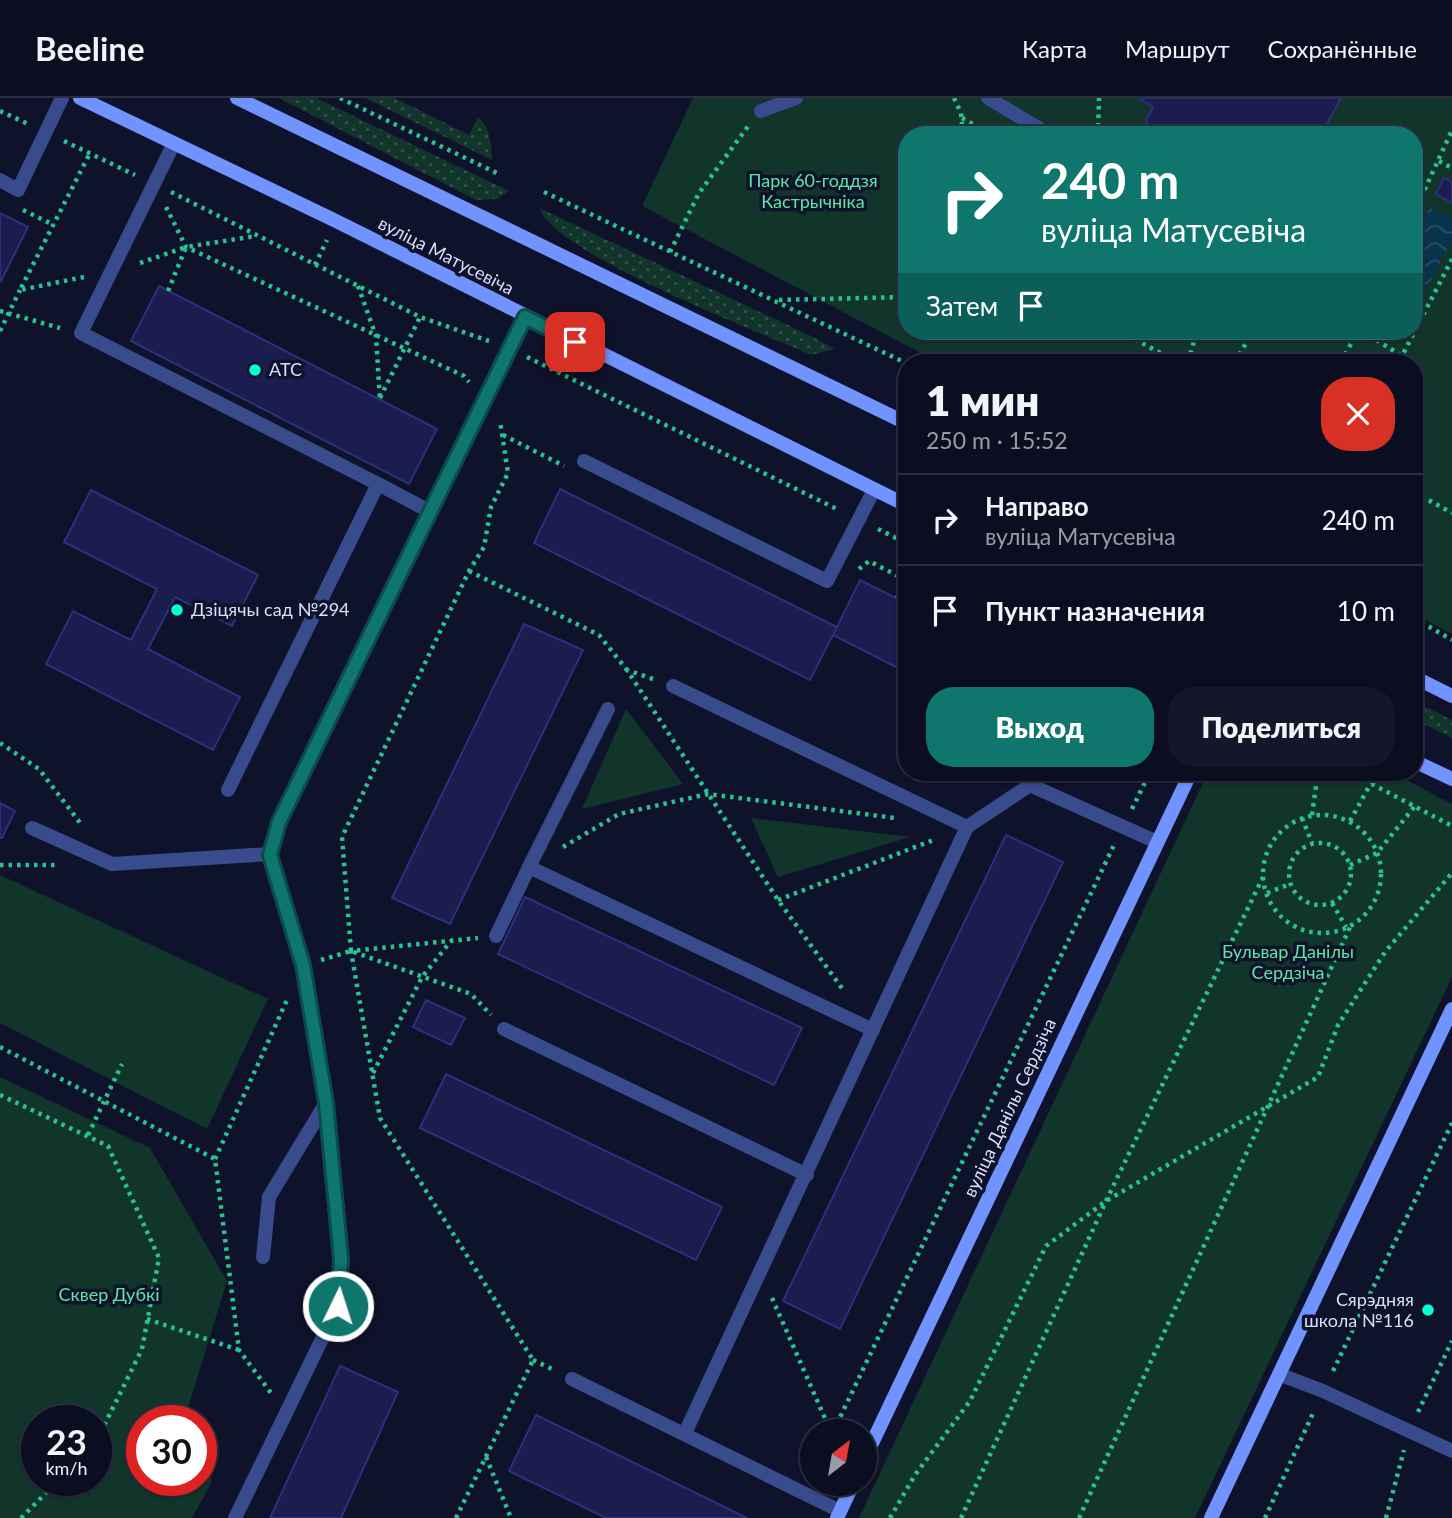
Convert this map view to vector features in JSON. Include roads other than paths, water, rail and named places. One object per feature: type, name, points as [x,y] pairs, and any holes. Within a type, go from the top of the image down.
[{"type":"main road","name":"вуліца Матусевіча","points":[[80,98],[898,501]]},
{"type":"main road","points":[[237,98],[898,419]]},
{"type":"main road","points":[[1423,682],[1452,696]]},
{"type":"main road","points":[[1423,765],[1452,779]]},
{"type":"main road","name":"вуліца Данілы Сердзіча","points":[[877,1433],[1187,781]]},
{"type":"main road","points":[[1211,1518],[1447,1034],[1452,1009]]},
{"type":"main road","points":[[839,1515],[848,1496]]},
{"type":"street","points":[[0,180],[18,190],[62,98]]},
{"type":"street","points":[[761,111],[796,98]]},
{"type":"street","points":[[988,98],[1035,126]]},
{"type":"street","points":[[174,143],[80,333],[431,512]]},
{"type":"street","points":[[234,1518],[338,1306],[341,1259],[326,1103],[303,965],[270,855],[279,822],[525,317]]},
{"type":"street","points":[[584,461],[827,581],[874,489]]},
{"type":"street","points":[[228,790],[378,484]]},
{"type":"street","points":[[673,686],[967,827]]},
{"type":"street","points":[[496,936],[608,709]]},
{"type":"street","points":[[685,1433],[967,827],[1030,785],[1157,842]]},
{"type":"street","points":[[32,828],[112,864],[270,855]]},
{"type":"street","points":[[529,867],[873,1030]]},
{"type":"street","points":[[504,1029],[807,1175]]},
{"type":"street","points":[[263,1257],[269,1197],[326,1103]]},
{"type":"street","points":[[1281,1375],[1323,1391],[1452,1451]]},
{"type":"street","points":[[572,1379],[685,1433],[839,1515]]},
{"type":"water","points":[[1430,208],[1452,219],[1452,240],[1423,296],[1423,221]]},
{"type":"place","name":"АТС","points":[[255,370]]},
{"type":"place","name":"Дзіцячы сад №294","points":[[177,610]]},
{"type":"place","name":"Сярэдняя школа №116","points":[[1428,1310]]},
{"type":"park label","name":"Парк 60-годдзя Кастрычніка","points":[[813,191]]},
{"type":"park label","name":"Бульвар Данілы Сердзіча","points":[[1288,962]]},
{"type":"park label","name":"Сквер Дубкі","points":[[109,1295]]}]
